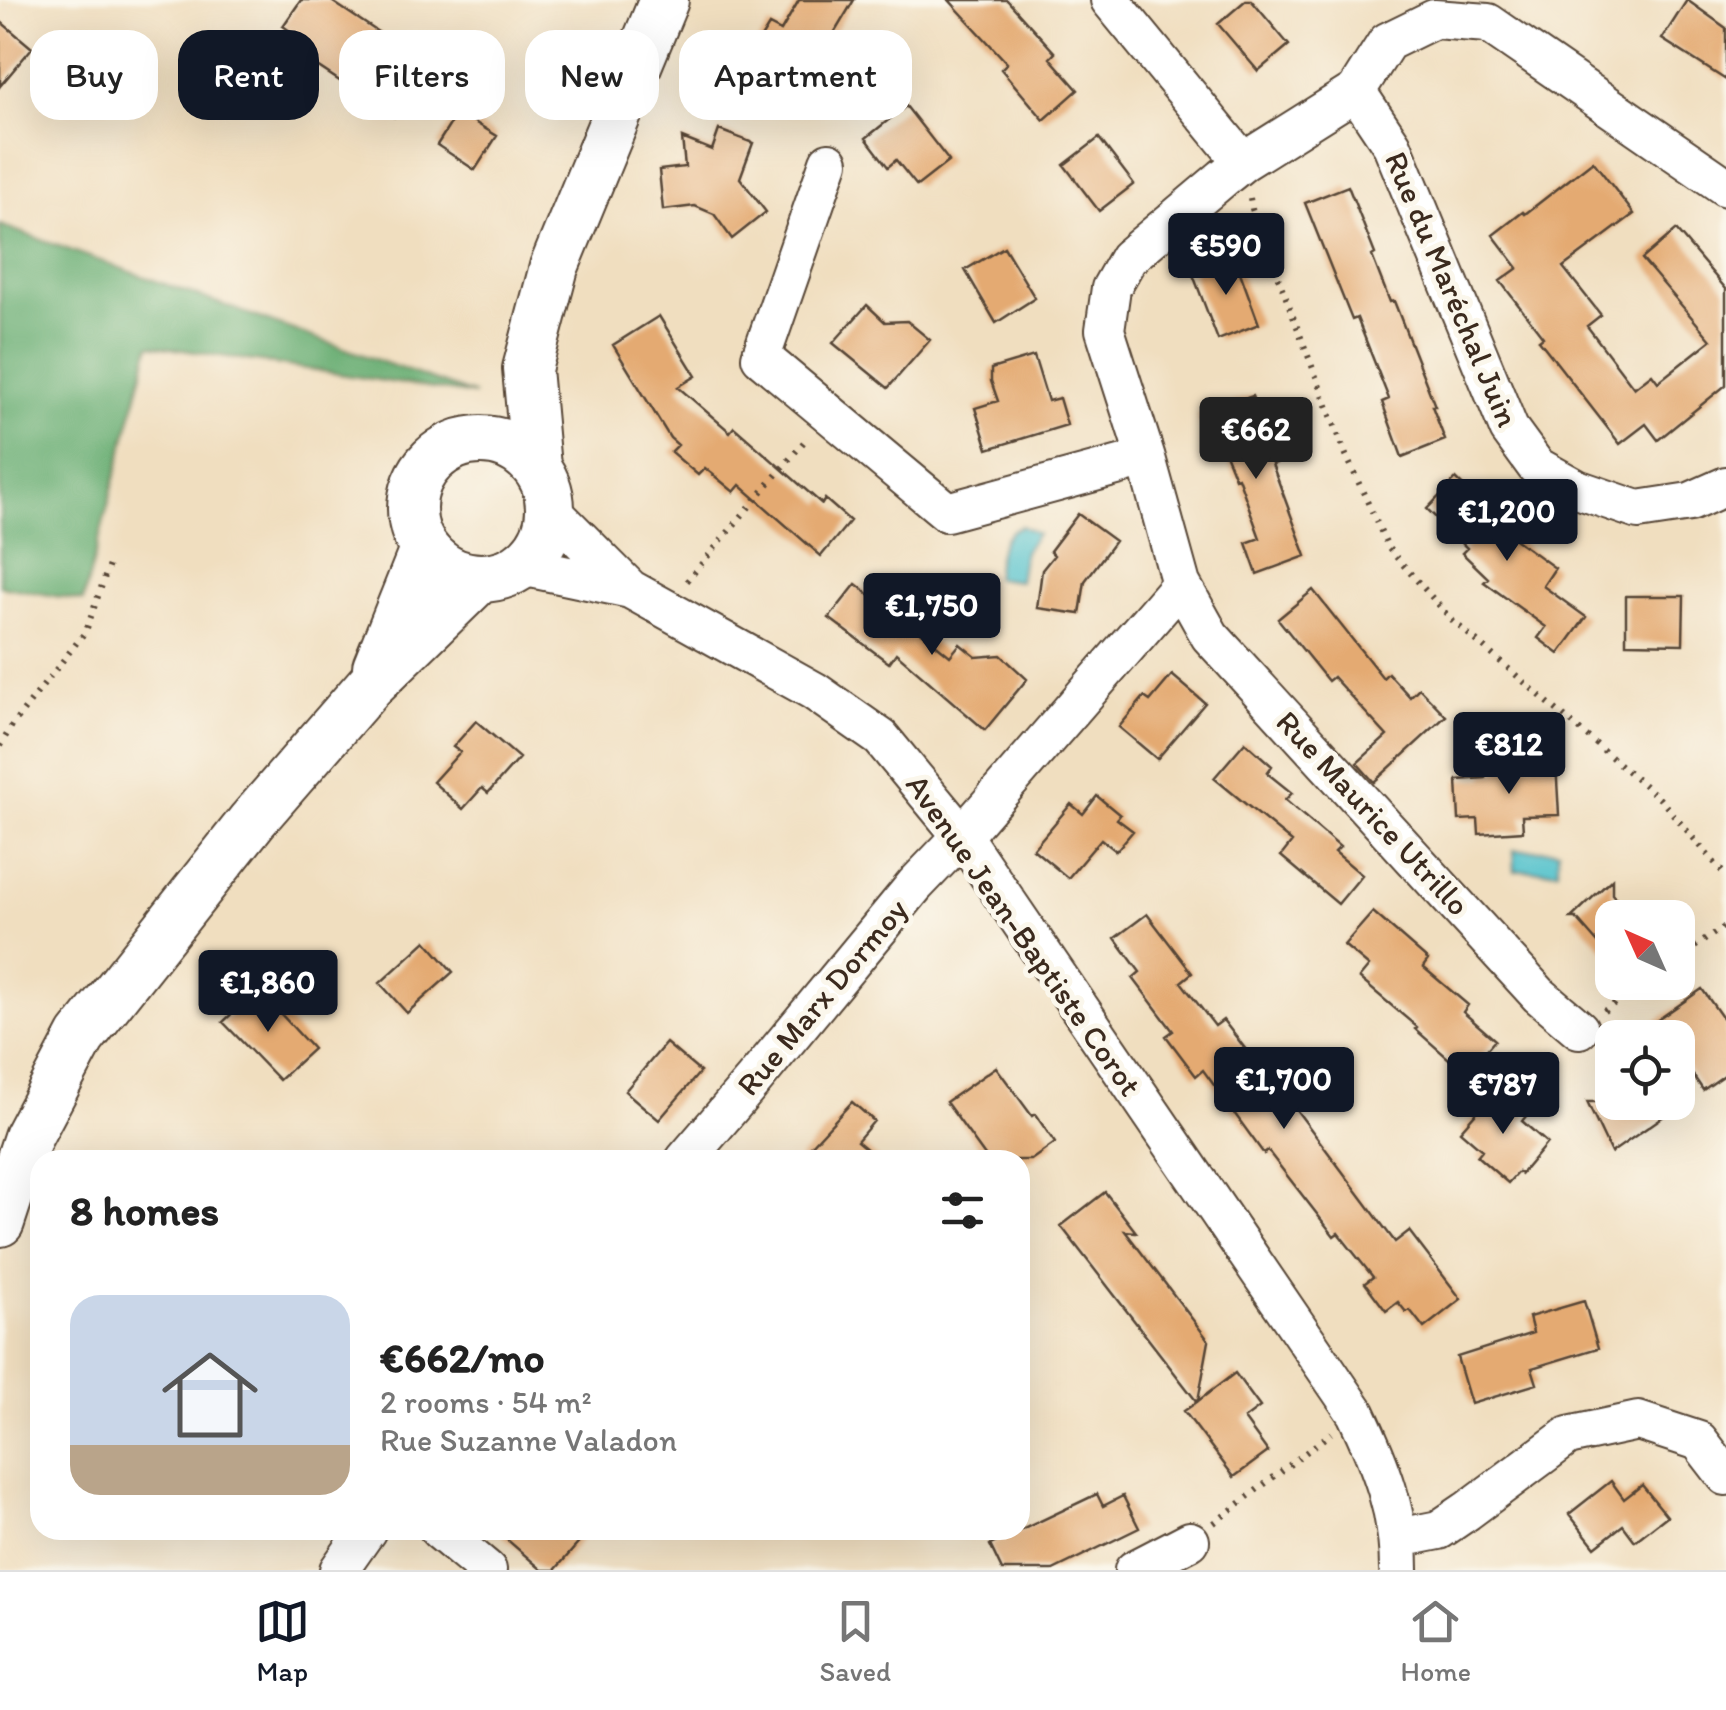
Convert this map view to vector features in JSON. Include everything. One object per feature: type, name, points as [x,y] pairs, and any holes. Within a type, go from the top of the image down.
[{"type":"street","points":[[0,1222],[28,1182],[28,1138],[81,1038],[252,821],[370,686],[500,572],[537,551],[547,531],[527,368],[554,268],[664,0]]},
{"type":"street","points":[[1110,0],[1244,162],[1356,91],[1387,42],[1434,19],[1488,22],[1726,187]]},
{"type":"street","name":"Rue du Maréchal Juin","points":[[1356,91],[1392,145],[1509,428],[1536,466],[1576,489],[1638,510],[1690,502],[1726,486]]},
{"type":"street","points":[[829,162],[761,357],[947,512],[1146,458]]},
{"type":"street","name":"Rue Maurice Utrillo","points":[[1244,162],[1128,258],[1111,288],[1105,330],[1181,584],[1210,636],[1540,995],[1580,1029]]},
{"type":"street","points":[[459,443],[527,368]]},
{"type":"street","points":[[500,572],[458,576],[424,550],[414,530],[410,509],[416,478],[440,453],[459,443],[480,440],[502,443],[521,452],[543,488]]},
{"type":"street","name":"Avenue Jean-Baptiste Corot","points":[[543,488],[630,589],[814,691],[881,738],[962,836],[1356,1414],[1380,1464],[1399,1554]]},
{"type":"street","points":[[370,686],[424,550]]},
{"type":"street","name":"Avenue Jean-Baptiste Corot","points":[[500,572],[630,589]]},
{"type":"street","name":"Rue Marx Dormoy","points":[[693,1150],[915,885],[1181,584]]},
{"type":"street","points":[[1399,1554],[1468,1511],[1568,1436],[1638,1422],[1698,1441],[1726,1476]]},
{"type":"street","points":[[339,1570],[361,1540]]},
{"type":"street","points":[[452,1540],[487,1570]]},
{"type":"street","points":[[1134,1570],[1190,1542]]},
{"type":"path","points":[[1244,162],[1252,209],[1346,455],[1389,549],[1452,620],[1660,799],[1726,876]]},
{"type":"path","points":[[665,608],[828,413]]},
{"type":"path","points":[[0,746],[12,724],[86,631],[110,562]]},
{"type":"path","points":[[0,727],[12,724]]},
{"type":"path","points":[[1695,946],[1726,924]]},
{"type":"path","points":[[1580,1029],[1619,1000]]},
{"type":"path","points":[[1190,1542],[1356,1414]]},
{"type":"green space","points":[[0,225],[475,395],[150,345],[83,601],[0,586]]},
{"type":"water","points":[[1021,526],[1037,534],[1024,551],[1019,581],[995,578],[1003,540]]},
{"type":"water","points":[[1514,850],[1558,850],[1558,870],[1515,871]]},
{"type":"building","points":[[301,0],[330,0],[375,30],[339,30],[339,81],[319,67],[319,30],[289,30],[283,26]]},
{"type":"building","points":[[799,0],[854,0],[836,30],[782,30]]},
{"type":"building","points":[[949,0],[1007,0],[1055,53],[1050,58],[1078,90],[1044,120],[1001,69],[1007,63]]},
{"type":"building","points":[[1251,0],[1289,45],[1258,71],[1218,24]]},
{"type":"building","points":[[1687,0],[1726,28],[1726,80],[1662,39]]},
{"type":"building","points":[[0,21],[30,50],[0,86]]},
{"type":"building","points":[[912,114],[949,161],[917,186],[896,160],[888,167],[866,138],[888,120],[912,120]]},
{"type":"building","points":[[453,120],[471,120],[497,136],[475,170],[437,145]]},
{"type":"building","points":[[719,130],[753,143],[740,178],[766,212],[732,239],[714,214],[695,206],[663,210],[659,170],[685,167],[682,138],[712,150]]},
{"type":"building","points":[[1099,138],[1134,184],[1099,211],[1064,165]]},
{"type":"building","points":[[1593,161],[1634,214],[1563,267],[1601,315],[1587,326],[1634,388],[1652,374],[1658,382],[1711,340],[1642,259],[1676,230],[1726,289],[1726,385],[1658,440],[1646,424],[1620,444],[1539,340],[1543,337],[1500,281],[1518,268],[1493,235]]},
{"type":"building","points":[[1348,186],[1445,440],[1402,457],[1382,402],[1389,399],[1305,203]]},
{"type":"building","points":[[1004,247],[1035,298],[996,323],[965,270]]},
{"type":"building","points":[[1234,256],[1259,324],[1218,340],[1192,272]]},
{"type":"building","points":[[867,305],[885,322],[907,321],[930,340],[888,388],[833,343]]},
{"type":"building","points":[[659,316],[696,376],[678,387],[730,432],[734,427],[822,504],[825,499],[850,521],[821,556],[740,485],[734,492],[705,468],[698,475],[671,452],[678,445],[613,345]]},
{"type":"building","points":[[1034,356],[1048,401],[1059,398],[1067,425],[988,449],[975,408],[998,401],[991,369]]},
{"type":"building","points":[[1252,396],[1306,556],[1257,574],[1246,543],[1260,538],[1238,477],[1235,478],[1218,436],[1207,440],[1198,416]]},
{"type":"building","points":[[1456,479],[1498,520],[1494,524],[1555,568],[1543,586],[1586,617],[1559,654],[1538,638],[1546,627],[1484,582],[1488,578],[1462,553],[1467,548],[1427,509]]},
{"type":"building","points":[[1078,514],[1115,541],[1085,581],[1080,614],[1037,608],[1042,570],[1054,555],[1050,551]]},
{"type":"building","points":[[856,584],[950,656],[960,644],[976,657],[1001,655],[1027,679],[985,730],[896,653],[889,663],[829,618]]},
{"type":"building","points":[[1313,590],[1383,678],[1388,673],[1410,697],[1419,688],[1446,716],[1374,782],[1357,763],[1387,736],[1333,677],[1328,681],[1278,619]]},
{"type":"building","points":[[1626,596],[1684,596],[1683,644],[1626,643]]},
{"type":"building","points":[[1172,675],[1205,703],[1157,759],[1119,727],[1144,697],[1150,701]]},
{"type":"building","points":[[476,721],[519,758],[488,793],[482,788],[463,809],[433,782],[460,752],[453,747]]},
{"type":"building","points":[[1245,742],[1272,766],[1267,773],[1292,793],[1285,800],[1340,847],[1335,852],[1362,875],[1338,904],[1281,856],[1292,842],[1214,778]]},
{"type":"building","points":[[1556,763],[1559,815],[1522,816],[1523,831],[1479,834],[1478,819],[1459,820],[1457,780],[1485,778],[1485,773],[1498,772],[1498,766]]},
{"type":"building","points":[[1097,796],[1133,831],[1116,851],[1101,839],[1068,878],[1033,849],[1071,804],[1083,814]]},
{"type":"building","points":[[1612,879],[1612,894],[1617,900],[1595,900],[1595,940],[1576,918],[1571,918]]},
{"type":"building","points":[[1373,912],[1428,960],[1423,967],[1468,1005],[1463,1012],[1495,1040],[1466,1074],[1359,978],[1369,966],[1344,945]]},
{"type":"building","points":[[1147,914],[1192,973],[1181,982],[1215,1026],[1223,1020],[1274,1086],[1277,1084],[1395,1242],[1409,1231],[1461,1299],[1424,1328],[1398,1302],[1386,1311],[1365,1283],[1373,1277],[1338,1233],[1334,1236],[1268,1151],[1264,1154],[1203,1070],[1196,1076],[1166,1036],[1173,1031],[1133,978],[1140,972],[1115,938]]},
{"type":"building","points":[[426,941],[453,972],[407,1013],[380,983]]},
{"type":"building","points":[[258,989],[313,1049],[279,1080],[223,1022]]},
{"type":"building","points":[[1702,989],[1726,1023],[1726,1074],[1703,1090],[1695,1078],[1695,1020],[1657,1020],[1686,1000],[1695,1000],[1695,994]]},
{"type":"building","points":[[666,1043],[700,1072],[659,1120],[625,1091]]},
{"type":"building","points":[[996,1067],[1055,1143],[1031,1160],[1030,1150],[981,1150],[946,1102]]},
{"type":"building","points":[[1497,1089],[1527,1115],[1522,1121],[1547,1143],[1521,1174],[1518,1172],[1508,1183],[1477,1156],[1482,1150],[1460,1131]]},
{"type":"building","points":[[852,1102],[874,1121],[857,1141],[868,1150],[807,1150]]},
{"type":"building","points":[[1587,1102],[1595,1102],[1595,1119]]},
{"type":"building","points":[[1595,1120],[1658,1120],[1611,1153]]},
{"type":"building","points":[[1105,1192],[1136,1232],[1125,1231],[1209,1341],[1198,1401],[1235,1373],[1260,1407],[1244,1419],[1268,1452],[1234,1477],[1184,1411],[1197,1402],[1061,1226]]},
{"type":"building","points":[[1584,1301],[1598,1348],[1532,1368],[1537,1384],[1471,1404],[1457,1357],[1533,1333],[1529,1317]]},
{"type":"building","points":[[1611,1481],[1624,1499],[1642,1485],[1667,1516],[1635,1541],[1623,1525],[1595,1547],[1569,1514]]},
{"type":"building","points":[[1097,1494],[1103,1506],[1123,1496],[1139,1528],[1053,1570],[1002,1570],[990,1545],[1000,1540],[1030,1540],[1030,1526]]},
{"type":"building","points":[[508,1540],[581,1540],[555,1570],[542,1570]]}]
